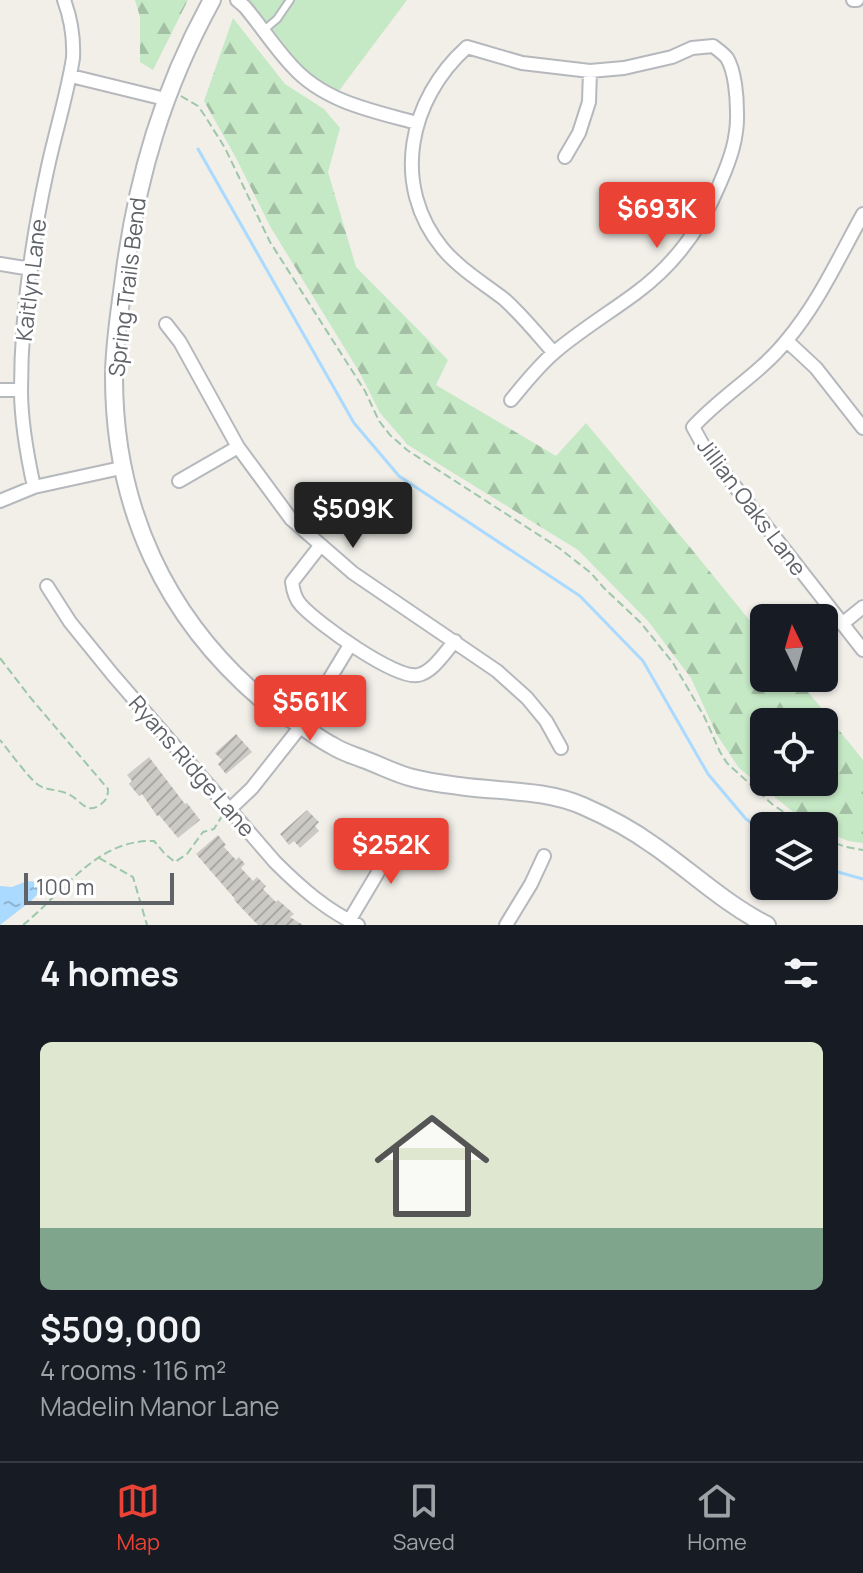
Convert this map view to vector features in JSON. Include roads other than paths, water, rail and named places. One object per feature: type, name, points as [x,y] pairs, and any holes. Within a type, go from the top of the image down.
[{"type":"street","name":"Kaitlyn Lane","points":[[34,487],[26,451],[21,390],[23,344],[31,269],[47,173],[71,76],[74,40],[64,0]]},
{"type":"street","name":"Spring Trails Bend","points":[[212,0],[167,96],[148,154],[135,207],[114,374],[121,468],[139,530],[180,610],[223,662],[268,704],[335,748],[412,778],[460,787],[530,792],[578,804],[620,823],[767,925]]},
{"type":"street","points":[[237,0],[293,68],[309,82],[359,107],[417,123]]},
{"type":"street","points":[[511,400],[554,353],[667,266],[689,241],[713,201],[732,153],[737,116],[733,78],[727,58],[713,46],[692,48],[672,57],[624,68],[590,71],[522,63],[467,47],[454,59],[427,99],[417,123],[411,158],[419,207],[429,227],[442,248],[504,300],[554,353]]},
{"type":"street","points":[[565,157],[579,133],[589,102],[590,71]]},
{"type":"street","points":[[71,76],[167,96]]},
{"type":"street","points":[[863,214],[814,305],[787,341],[816,368],[863,428]]},
{"type":"street","points":[[0,264],[31,269]]},
{"type":"street","points":[[166,324],[180,342],[238,447],[291,519],[353,573],[497,671],[527,698],[546,721],[561,748]]},
{"type":"street","name":"Jillian Oaks Lane","points":[[787,341],[758,372],[708,410],[693,427],[704,447],[863,650]]},
{"type":"street","points":[[0,390],[21,390]]},
{"type":"street","points":[[179,481],[238,447]]},
{"type":"street","points":[[0,501],[34,487],[121,468]]},
{"type":"street","points":[[320,546],[292,582],[294,593],[299,604],[350,645],[404,673],[417,676],[429,670],[455,641]]},
{"type":"street","name":"Ryans Ridge Lane","points":[[47,586],[70,622],[113,675],[275,862],[327,907],[354,923]]},
{"type":"street","points":[[842,624],[863,607]]},
{"type":"street","points":[[229,810],[252,788],[301,726],[350,645]]},
{"type":"street","points":[[354,923],[396,831]]},
{"type":"street","points":[[506,925],[544,856]]},
{"type":"lane","points":[[264,30],[277,19],[290,0]]},
{"type":"water","points":[[27,881],[39,882],[43,888],[0,925],[0,886],[12,887]]},
{"type":"waterway","points":[[198,149],[354,423],[399,476],[580,596],[643,661],[708,774],[750,822]]},
{"type":"waterway","points":[[838,872],[863,879]]}]
